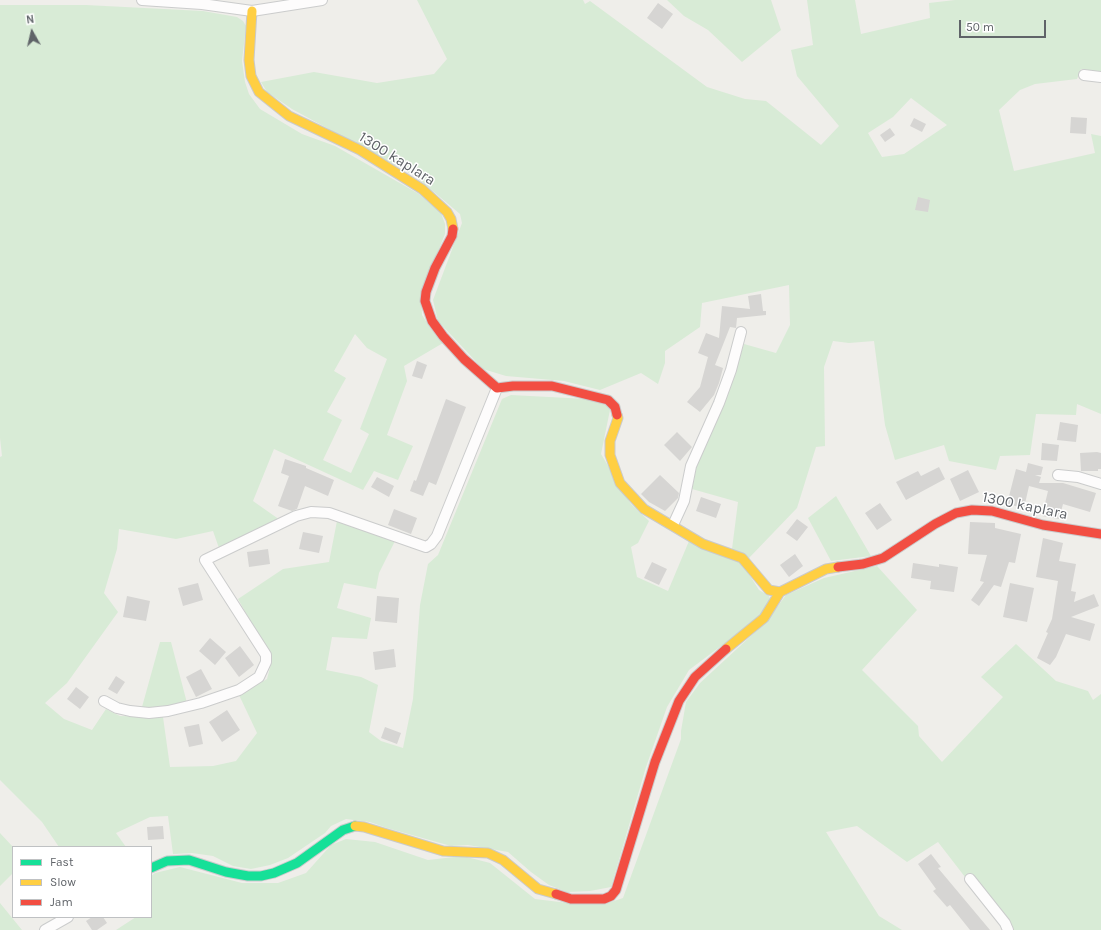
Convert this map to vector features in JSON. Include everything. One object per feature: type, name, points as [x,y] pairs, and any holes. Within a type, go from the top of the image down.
[{"type":"street","points":[[142,0],[202,4],[252,11],[322,0]]},
{"type":"street","name":"1300 kaplara","points":[[252,11],[249,60],[250,76],[259,92],[289,116],[360,150],[422,189],[451,219],[452,236],[435,268],[426,292],[425,302],[432,321],[443,336],[464,359],[497,388]]},
{"type":"street","points":[[1084,75],[1101,77]]},
{"type":"street","points":[[673,525],[684,501],[691,466],[731,370],[741,332]]},
{"type":"street","points":[[104,701],[117,708],[130,711],[149,713],[168,711],[201,703],[239,690],[259,677],[266,662],[266,655],[205,560],[296,516],[311,512],[329,513],[426,547],[431,544],[437,536],[497,388],[514,386],[552,386],[608,400],[618,412],[617,424],[609,449],[620,483],[644,509],[713,549],[742,558],[769,590],[780,592],[764,618],[716,657],[695,677],[680,701],[655,762],[616,890],[611,896],[604,899],[571,899],[538,889],[503,860],[488,853],[443,851],[364,827],[352,826],[343,830],[297,863],[274,873],[261,876],[248,876],[226,872],[190,860],[167,861],[152,868]]},
{"type":"street","points":[[1058,475],[1078,477],[1101,484]]},
{"type":"street","name":"1300 kaplara","points":[[780,592],[789,589],[826,569],[863,564],[883,558],[935,524],[956,513],[972,510],[992,511],[1043,525],[1101,534]]},
{"type":"street","points":[[970,879],[1005,923],[1008,930]]},
{"type":"street","points":[[45,930],[66,918]]},
{"type":"green space","points":[[417,0],[583,0],[585,4],[590,1],[707,87],[745,99],[766,101],[821,145],[839,126],[797,76],[791,50],[813,45],[807,0],[855,0],[861,34],[930,18],[929,3],[955,0],[1101,0],[1101,72],[1081,69],[1077,79],[1035,84],[1020,90],[999,110],[1014,171],[1095,153],[1091,134],[1101,136],[1101,414],[1077,404],[1076,415],[1036,414],[1030,455],[1000,456],[996,470],[949,461],[944,445],[895,460],[885,425],[874,341],[849,343],[833,341],[824,367],[825,446],[816,447],[797,508],[749,558],[732,549],[738,502],[692,489],[695,464],[729,390],[744,344],[776,353],[790,325],[789,285],[702,303],[700,327],[665,351],[665,363],[658,384],[641,373],[600,390],[564,381],[506,376],[483,369],[438,321],[433,300],[462,223],[460,214],[415,176],[292,109],[267,92],[261,82],[314,72],[377,83],[434,74],[447,59]],"holes":[[[911,98],[947,125],[904,154],[882,157],[868,133],[893,117]]]},
{"type":"green space","points":[[667,0],[771,0],[781,30],[742,62],[708,30],[684,16]]},
{"type":"green space","points":[[0,5],[86,5],[203,11],[237,17],[243,21],[246,26],[242,61],[245,82],[249,94],[260,109],[302,134],[335,146],[419,194],[441,213],[445,224],[445,234],[421,293],[422,315],[443,343],[404,366],[407,381],[387,435],[413,446],[398,480],[374,471],[363,490],[274,449],[253,501],[280,520],[219,548],[213,531],[176,539],[119,529],[117,549],[104,593],[118,612],[67,683],[45,703],[64,719],[92,730],[106,709],[120,716],[163,717],[170,767],[213,766],[236,761],[257,733],[239,695],[267,679],[272,660],[238,599],[283,569],[329,562],[337,521],[395,541],[379,573],[376,589],[344,583],[337,608],[371,618],[367,639],[332,637],[326,670],[361,677],[378,685],[369,732],[381,741],[403,748],[413,699],[420,605],[428,564],[438,555],[502,399],[511,395],[587,399],[606,405],[610,410],[601,454],[631,504],[649,521],[638,543],[631,547],[637,577],[668,591],[689,541],[738,561],[745,568],[759,590],[769,596],[770,599],[761,616],[689,670],[667,707],[646,767],[611,887],[590,891],[567,892],[549,885],[508,852],[468,845],[451,846],[370,822],[346,819],[331,826],[325,833],[288,858],[270,865],[251,869],[233,866],[213,856],[192,853],[173,854],[168,816],[150,817],[116,833],[125,846],[58,846],[42,822],[0,780],[0,457],[2,456],[0,438]],"holes":[[[355,334],[367,348],[387,359],[360,429],[369,434],[351,473],[323,460],[342,420],[327,412],[346,378],[334,371]]]},
{"type":"green space","points":[[836,496],[871,556],[831,561],[808,518]]},
{"type":"green space","points":[[877,566],[917,610],[862,670],[918,726],[919,736],[942,762],[1003,697],[981,677],[1016,644],[1056,681],[1088,691],[1093,700],[1101,694],[1101,930],[1013,930],[1009,920],[969,873],[965,877],[938,842],[907,862],[857,826],[826,832],[879,916],[902,930],[116,930],[134,918],[152,918],[152,875],[155,873],[180,867],[242,883],[278,883],[306,873],[331,845],[346,839],[375,842],[428,860],[463,856],[490,863],[535,899],[576,904],[605,904],[623,898],[681,739],[686,702],[700,683],[766,622],[786,595],[824,578]]},
{"type":"green space","points":[[160,642],[171,642],[187,703],[161,708],[142,707]]},
{"type":"green space","points":[[0,833],[12,846],[12,874],[0,886]]},
{"type":"green space","points":[[0,903],[22,930],[0,930]]},
{"type":"building","points":[[658,3],[673,14],[662,29],[647,18]]},
{"type":"building","points":[[1071,117],[1087,118],[1086,134],[1070,133]]},
{"type":"building","points":[[914,118],[926,124],[922,132],[910,126]]},
{"type":"building","points":[[890,128],[895,135],[885,142],[880,135]]},
{"type":"building","points":[[918,197],[930,200],[928,212],[915,210]]},
{"type":"building","points":[[761,294],[763,311],[766,311],[766,315],[737,318],[736,328],[730,327],[715,365],[723,368],[719,383],[714,395],[700,412],[687,402],[700,387],[708,357],[698,353],[706,333],[719,338],[722,306],[750,309],[748,296]]},
{"type":"building","points":[[417,361],[427,365],[422,379],[412,376]]},
{"type":"building","points":[[446,399],[466,407],[436,485],[429,482],[423,496],[410,491],[414,480],[416,481]]},
{"type":"building","points":[[1060,422],[1078,425],[1076,442],[1057,440]]},
{"type":"building","points":[[677,432],[692,447],[680,461],[664,445]]},
{"type":"building","points":[[1042,443],[1059,445],[1057,461],[1041,460]]},
{"type":"building","points":[[1080,453],[1101,453],[1101,469],[1098,469],[1098,471],[1081,471]]},
{"type":"building","points":[[285,459],[306,466],[306,468],[334,480],[328,496],[305,486],[297,509],[292,511],[278,506],[289,476],[281,473]]},
{"type":"building","points":[[1028,463],[1043,467],[1041,475],[1035,475],[1041,477],[1039,483],[1063,483],[1096,493],[1090,512],[1063,504],[1059,519],[1042,516],[1048,491],[1029,486],[1024,508],[1007,504],[1016,469],[1026,472]]},
{"type":"building","points":[[939,467],[945,479],[906,500],[896,482],[918,471],[921,476]]},
{"type":"building","points":[[968,470],[979,492],[960,501],[950,479]]},
{"type":"building","points":[[660,475],[679,493],[678,498],[665,511],[649,502],[641,494]]},
{"type":"building","points":[[377,477],[394,486],[389,497],[371,487]]},
{"type":"building","points":[[701,497],[721,504],[716,518],[696,511]]},
{"type":"building","points":[[880,503],[892,520],[877,530],[865,513]]},
{"type":"building","points":[[394,509],[417,518],[411,534],[388,525]]},
{"type":"building","points":[[797,519],[808,527],[797,541],[786,533]]},
{"type":"building","points":[[970,522],[995,523],[995,528],[1021,534],[1015,563],[1009,562],[1001,587],[994,585],[979,606],[971,600],[984,582],[980,581],[987,555],[968,554]]},
{"type":"building","points":[[303,532],[323,536],[319,553],[299,549]]},
{"type":"building","points":[[1043,538],[1063,543],[1059,561],[1076,564],[1071,591],[1076,592],[1074,602],[1094,594],[1099,606],[1071,617],[1095,624],[1090,641],[1066,634],[1056,657],[1050,665],[1037,658],[1048,633],[1046,632],[1052,619],[1058,581],[1036,577]]},
{"type":"building","points":[[268,549],[270,564],[249,567],[247,552]]},
{"type":"building","points":[[795,554],[803,566],[789,577],[780,565]]},
{"type":"building","points":[[652,562],[667,569],[659,585],[644,578]]},
{"type":"building","points":[[913,563],[939,567],[939,564],[958,567],[954,592],[930,589],[931,581],[911,578]]},
{"type":"building","points":[[198,583],[203,600],[183,606],[178,588]]},
{"type":"building","points":[[1010,583],[1034,588],[1027,622],[1003,617]]},
{"type":"building","points":[[127,596],[150,601],[146,621],[123,617]]},
{"type":"building","points":[[377,596],[399,598],[397,623],[375,621]]},
{"type":"building","points":[[210,638],[226,652],[215,665],[199,651]]},
{"type":"building","points":[[240,646],[254,665],[239,677],[225,658]]},
{"type":"building","points":[[394,649],[396,667],[375,670],[373,652]]},
{"type":"building","points":[[201,669],[212,689],[196,697],[186,677]]},
{"type":"building","points":[[116,676],[125,682],[117,694],[108,689]]},
{"type":"building","points":[[76,687],[89,697],[80,709],[67,699]]},
{"type":"building","points":[[227,710],[240,730],[222,742],[209,722]]},
{"type":"building","points":[[199,724],[203,744],[189,747],[184,727]]},
{"type":"building","points":[[385,727],[401,733],[397,744],[381,738]]},
{"type":"building","points":[[163,826],[164,839],[148,840],[147,827]]},
{"type":"building","points":[[931,854],[941,867],[938,868],[990,930],[970,930],[950,905],[947,907],[933,891],[936,889],[918,864]]},
{"type":"building","points":[[90,918],[104,918],[107,923],[97,930],[92,930],[86,921]]},
{"type":"traffic: fast","points":[[152,868],[167,861],[189,860],[226,872],[248,876],[261,876],[274,873],[297,863],[343,830],[355,826]]},
{"type":"traffic: slow","points":[[252,11],[249,60],[251,76],[259,92],[289,116],[360,150],[422,189],[447,212],[451,219],[453,229]]},
{"type":"traffic: slow","points":[[617,415],[618,418],[610,441],[610,455],[620,483],[644,509],[703,544],[742,558],[769,590],[780,592],[826,569],[838,567]]},
{"type":"traffic: slow","points":[[726,649],[764,618],[780,592]]},
{"type":"traffic: slow","points":[[355,826],[364,827],[443,851],[488,853],[503,860],[538,889],[556,894]]},
{"type":"traffic: jam","points":[[453,229],[452,236],[435,268],[426,292],[425,301],[432,321],[443,336],[464,359],[497,388],[513,386],[552,386],[608,400],[615,407],[617,415]]},
{"type":"traffic: jam","points":[[838,567],[863,564],[883,558],[935,524],[956,513],[972,510],[992,511],[1043,525],[1101,534]]},
{"type":"traffic: jam","points":[[556,894],[571,899],[604,899],[611,896],[616,890],[655,762],[679,701],[695,677],[726,649]]}]
